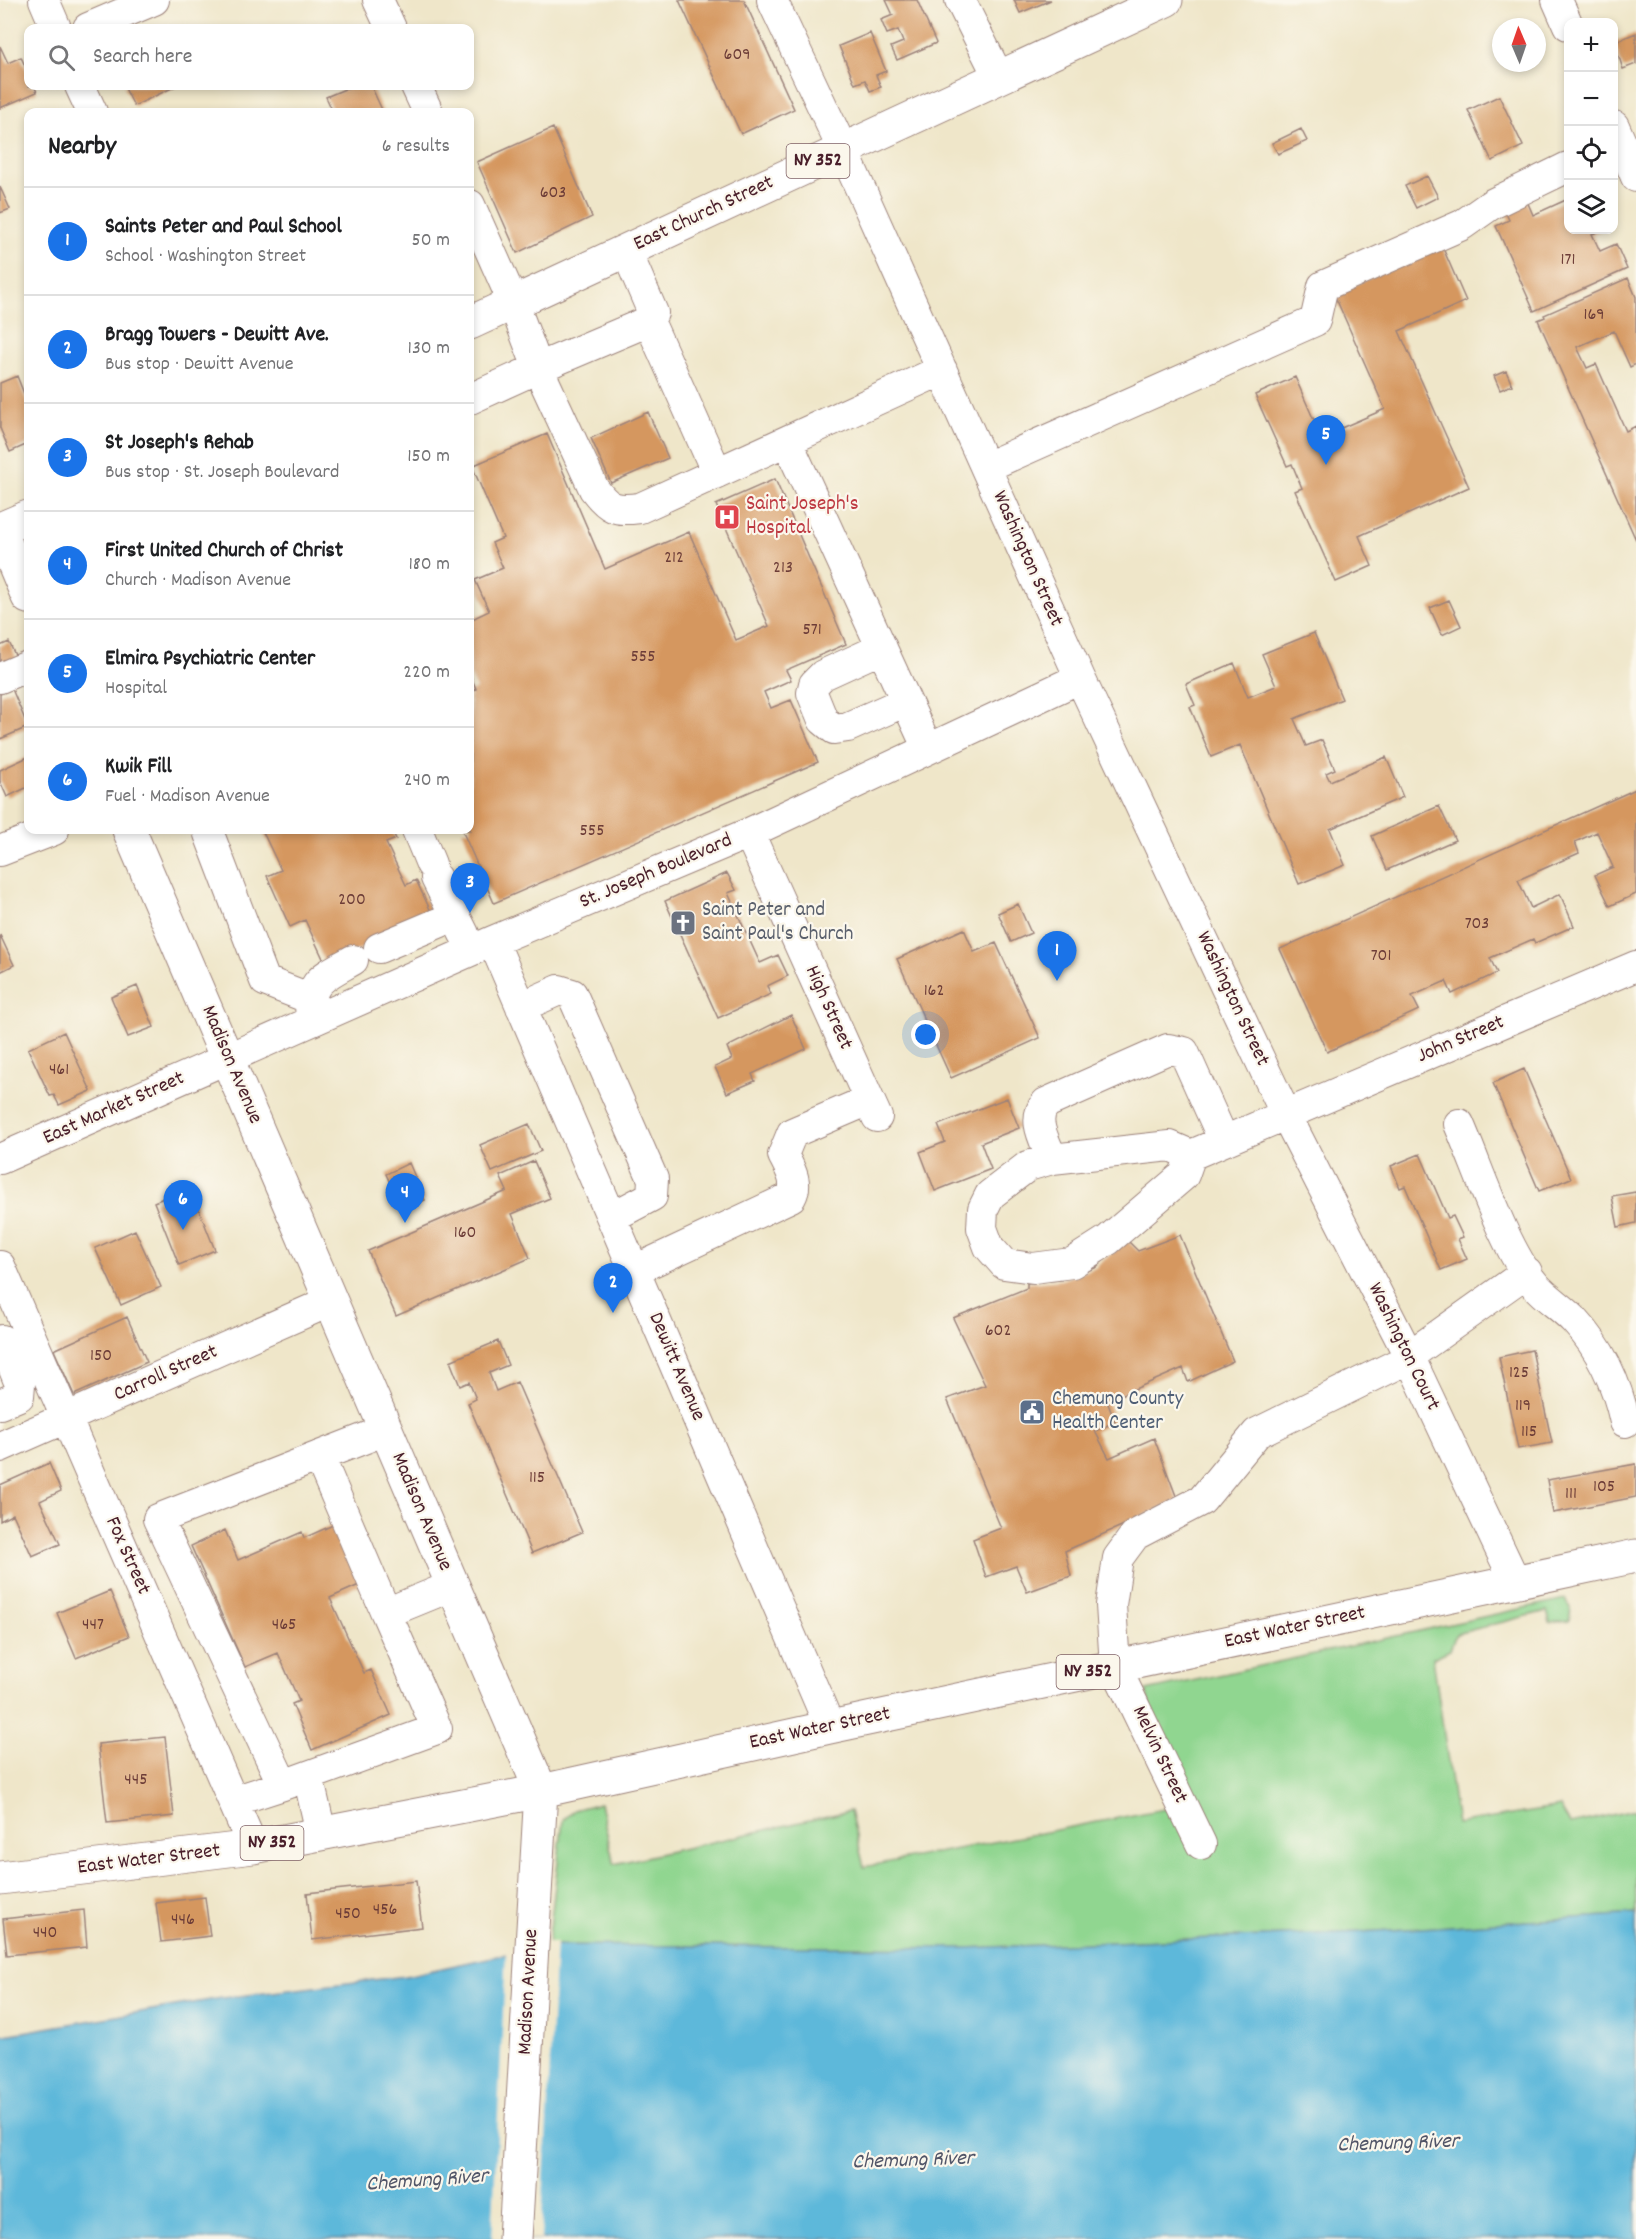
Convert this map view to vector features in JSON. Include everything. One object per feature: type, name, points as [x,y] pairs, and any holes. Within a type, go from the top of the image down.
[{"type":"main road","name":"East Church Street","points":[[474,321],[1167,0]]},
{"type":"main road","points":[[24,519],[0,530],[24,587]]},
{"type":"main road","name":"Madison Avenue","points":[[131,834],[541,1791],[515,2235]]},
{"type":"main road","name":"East Water Street","points":[[0,1878],[253,1847],[541,1791],[830,1727],[1636,1556]]},
{"type":"street","points":[[44,0],[54,24]]},
{"type":"street","points":[[97,24],[154,0]]},
{"type":"street","points":[[378,0],[389,24]]},
{"type":"street","name":"Washington Street","points":[[772,0],[843,150],[1080,678],[1286,1115]]},
{"type":"street","points":[[960,0],[999,78]]},
{"type":"street","points":[[1557,0],[1566,18]]},
{"type":"street","points":[[82,90],[90,108]]},
{"type":"street","points":[[418,90],[426,108]]},
{"type":"street","points":[[1618,142],[1636,177]]},
{"type":"street","points":[[987,467],[1315,321],[1323,286],[1462,225],[1492,204],[1564,169]]},
{"type":"street","points":[[474,215],[513,303],[538,369],[594,489],[604,502],[620,511],[640,508],[942,370]]},
{"type":"street","points":[[474,397],[648,321],[653,313],[626,250]]},
{"type":"street","points":[[648,321],[717,473]]},
{"type":"street","points":[[787,441],[928,749]]},
{"type":"street","points":[[882,648],[823,675],[814,684],[812,693],[823,720],[834,729],[848,727],[906,701]]},
{"type":"street","points":[[0,678],[24,668]]},
{"type":"street","name":"St. Joseph Boulevard","points":[[228,1058],[311,1010],[482,946],[749,833],[1080,678]]},
{"type":"street","name":"High Street","points":[[635,1270],[791,1197],[795,1190],[795,1180],[783,1155],[792,1133],[873,1109],[749,833]]},
{"type":"street","points":[[0,851],[44,834]]},
{"type":"street","points":[[218,834],[265,981],[311,1010],[317,981],[366,954],[455,916]]},
{"type":"street","name":"Dewitt Avenue","points":[[419,834],[455,916],[482,946],[521,1007],[830,1727]]},
{"type":"street","name":"John Street","points":[[1191,1155],[1636,966]]},
{"type":"street","points":[[521,1007],[559,990],[572,994],[649,1168],[655,1187],[652,1196],[612,1217]]},
{"type":"street","points":[[1052,1159],[1037,1119],[1039,1111],[1046,1103],[1168,1049],[1184,1052],[1224,1141]]},
{"type":"street","name":"East Market Street","points":[[0,1159],[228,1058]]},
{"type":"street","name":"Washington Court","points":[[1286,1115],[1409,1357],[1515,1581]]},
{"type":"street","points":[[1459,1124],[1514,1252],[1535,1285],[1575,1322],[1598,1348],[1619,1392],[1625,1422]]},
{"type":"street","points":[[1170,1146],[1191,1155],[1184,1175],[1108,1240],[1072,1263],[1033,1268],[1004,1264],[988,1247],[982,1228],[983,1209],[990,1195],[1028,1166],[1052,1159],[1170,1146]]},
{"type":"street","points":[[1115,1666],[1111,1605],[1118,1558],[1135,1535],[1202,1500],[1257,1433],[1409,1357],[1527,1272]]},
{"type":"street","name":"Fox Street","points":[[3,1280],[10,1337],[66,1418],[253,1847]]},
{"type":"street","name":"Carroll Street","points":[[0,1447],[331,1301]]},
{"type":"street","points":[[0,1404],[19,1396],[20,1384],[10,1337]]},
{"type":"street","points":[[321,1833],[296,1781],[215,1641],[158,1520],[386,1430]]},
{"type":"street","points":[[234,1802],[437,1729],[319,1456]]},
{"type":"street","points":[[386,1613],[452,1586]]},
{"type":"street","points":[[171,1658],[215,1641]]},
{"type":"street","name":"Melvin Street","points":[[1115,1666],[1201,1844]]},
{"type":"green space","points":[[1565,1599],[1571,1608],[1569,1621],[1550,1623],[1547,1611],[1456,1634],[1450,1650],[1433,1658],[1457,1824],[1560,1807],[1570,1824],[1636,1810],[1636,1914],[1361,1932],[965,1948],[548,1945],[563,1820],[574,1810],[600,1803],[614,1864],[850,1811],[864,1867],[1175,1807],[1146,1691]]},
{"type":"water","name":"Chemung River","points":[[1636,1914],[1636,2239],[0,2239],[0,2036],[222,1998],[406,1976],[548,1945],[965,1948],[1361,1932]]},
{"type":"pier","points":[[556,1942],[541,2239],[492,2239],[506,1951]]},
{"type":"building","points":[[679,0],[744,0],[794,109],[741,134]]},
{"type":"building","points":[[886,0],[917,0],[936,43],[897,60],[891,47],[903,42],[898,30],[887,34],[881,20],[893,15]]},
{"type":"building","points":[[1014,0],[1051,0],[1020,13]]},
{"type":"building","points":[[870,33],[886,71],[876,75],[881,87],[870,91],[865,80],[855,84],[839,46]]},
{"type":"building","points":[[1636,33],[1636,64],[1623,69],[1618,54],[1618,40]]},
{"type":"building","points":[[0,46],[8,63],[21,57],[24,64],[24,90],[36,90],[37,92],[0,108]]},
{"type":"building","points":[[126,90],[168,90],[134,106]]},
{"type":"building","points":[[343,90],[373,90],[381,108],[331,108],[326,97]]},
{"type":"building","points":[[1499,96],[1523,146],[1492,161],[1468,110]]},
{"type":"building","points":[[553,128],[592,217],[517,253],[477,162]]},
{"type":"building","points":[[1301,129],[1307,141],[1278,154],[1272,143]]},
{"type":"building","points":[[1427,176],[1438,197],[1416,208],[1405,186]]},
{"type":"building","points":[[0,187],[10,209],[0,213]]},
{"type":"building","points":[[1527,201],[1533,215],[1564,201],[1564,234],[1592,234],[1600,251],[1616,244],[1627,269],[1534,311],[1496,226],[1509,220],[1505,211]]},
{"type":"building","points":[[1442,246],[1466,301],[1399,331],[1469,487],[1359,536],[1372,566],[1336,582],[1295,491],[1302,488],[1292,464],[1287,466],[1255,395],[1295,377],[1327,450],[1338,445],[1332,432],[1385,409],[1334,294]]},
{"type":"building","points":[[1628,278],[1636,297],[1636,364],[1630,367],[1614,331],[1577,347],[1587,368],[1596,364],[1626,431],[1636,426],[1636,540],[1538,320],[1545,317],[1544,315]]},
{"type":"building","points":[[1506,371],[1512,385],[1500,390],[1494,376]]},
{"type":"building","points":[[17,376],[24,394],[24,446],[10,452],[0,428],[0,383]]},
{"type":"building","points":[[648,412],[668,458],[611,483],[591,438]]},
{"type":"building","points":[[547,434],[605,569],[689,532],[736,640],[769,626],[716,505],[775,479],[846,644],[786,670],[791,680],[764,692],[771,708],[791,700],[818,762],[494,903],[464,834],[474,834],[474,690],[476,689],[474,684],[474,618],[489,611],[475,580],[503,568],[492,543],[503,538],[474,471],[474,465]]},
{"type":"building","points":[[1449,600],[1461,626],[1442,635],[1430,608]]},
{"type":"building","points":[[1314,633],[1342,699],[1294,719],[1306,746],[1322,740],[1335,769],[1326,773],[1330,781],[1386,757],[1403,797],[1330,829],[1345,865],[1299,884],[1240,745],[1211,757],[1190,707],[1195,705],[1186,684],[1234,663],[1248,697],[1276,686],[1262,654]]},
{"type":"building","points":[[9,642],[19,664],[0,672],[0,646]]},
{"type":"building","points":[[12,689],[24,718],[24,729],[0,739],[0,694]]},
{"type":"building","points":[[24,759],[24,789],[7,797],[0,781],[0,770]]},
{"type":"building","points":[[1636,789],[1636,894],[1610,906],[1595,875],[1613,867],[1597,832],[1575,842],[1579,853],[1518,880],[1531,908],[1560,894],[1574,926],[1535,943],[1533,939],[1490,958],[1497,973],[1452,994],[1446,981],[1412,996],[1419,1010],[1327,1052],[1280,949]]},
{"type":"building","points":[[1439,806],[1455,840],[1387,870],[1372,836]]},
{"type":"building","points":[[264,834],[394,834],[396,839],[386,843],[406,885],[416,880],[433,916],[326,965],[305,920],[290,927],[267,876],[281,870]]},
{"type":"building","points":[[727,873],[736,890],[728,893],[760,963],[778,955],[788,976],[767,986],[771,994],[718,1018],[665,901]]},
{"type":"building","points":[[1018,904],[1031,933],[1011,942],[998,913]]},
{"type":"building","points":[[964,929],[974,952],[996,943],[1040,1038],[951,1078],[897,959]]},
{"type":"building","points":[[0,935],[14,965],[0,972]]},
{"type":"building","points":[[137,986],[154,1027],[128,1037],[111,997]]},
{"type":"building","points":[[791,1015],[806,1049],[752,1074],[755,1081],[727,1093],[715,1067],[732,1059],[727,1047]]},
{"type":"building","points":[[64,1032],[91,1091],[59,1105],[54,1095],[50,1096],[28,1049]]},
{"type":"building","points":[[1524,1069],[1571,1178],[1539,1191],[1493,1083]]},
{"type":"building","points":[[1007,1098],[1019,1128],[981,1143],[991,1169],[935,1191],[920,1152],[945,1142],[938,1125]]},
{"type":"building","points":[[529,1124],[541,1151],[492,1172],[480,1145]]},
{"type":"building","points":[[1420,1154],[1448,1218],[1453,1216],[1463,1237],[1458,1239],[1467,1259],[1441,1270],[1405,1186],[1400,1188],[1391,1166]]},
{"type":"building","points":[[534,1161],[550,1198],[512,1214],[530,1258],[396,1316],[368,1251],[507,1191],[500,1176]]},
{"type":"building","points":[[409,1163],[425,1200],[402,1210],[386,1174]]},
{"type":"building","points":[[190,1187],[215,1250],[179,1265],[154,1202]]},
{"type":"building","points":[[1636,1192],[1636,1223],[1618,1227],[1612,1196]]},
{"type":"building","points":[[135,1230],[161,1287],[121,1305],[95,1248]]},
{"type":"building","name":"Chemung County Health Center","points":[[1180,1235],[1233,1361],[1188,1382],[1183,1368],[1107,1401],[1115,1422],[1095,1431],[1109,1458],[1154,1438],[1178,1501],[1065,1551],[1071,1576],[1027,1592],[1016,1566],[986,1577],[973,1539],[1001,1528],[947,1399],[985,1385],[953,1318],[1027,1288],[1027,1283],[1061,1280],[1095,1268],[1127,1240],[1138,1251]]},
{"type":"building","points":[[127,1317],[147,1362],[74,1395],[54,1350]]},
{"type":"building","points":[[498,1341],[508,1365],[489,1373],[496,1391],[517,1382],[582,1532],[532,1553],[468,1403],[476,1399],[469,1382],[460,1386],[450,1361]]},
{"type":"building","points":[[1532,1350],[1552,1443],[1518,1449],[1499,1357]]},
{"type":"building","points":[[49,1463],[61,1491],[40,1501],[60,1544],[32,1556],[13,1514],[0,1521],[0,1485]]},
{"type":"building","points":[[1636,1464],[1636,1497],[1553,1513],[1547,1480]]},
{"type":"building","points":[[342,1521],[368,1581],[330,1598],[364,1673],[371,1670],[391,1715],[312,1750],[292,1704],[299,1701],[278,1653],[245,1667],[191,1546],[225,1530],[238,1560],[302,1532],[304,1538]]},
{"type":"building","points":[[110,1591],[129,1636],[76,1658],[57,1613]]},
{"type":"building","points":[[165,1737],[174,1816],[107,1823],[98,1744]]},
{"type":"building","points":[[416,1881],[422,1927],[312,1940],[307,1893]]},
{"type":"building","points":[[205,1897],[210,1936],[161,1942],[156,1903]]},
{"type":"building","points":[[84,1910],[87,1947],[7,1955],[3,1919]]},
{"type":"place","name":"Elmira Psychiatric Center","points":[[1326,465]]},
{"type":"place","name":"Saint Joseph's Hospital","points":[[727,517]]},
{"type":"place","name":"St Joseph's Rehab","points":[[470,913]]},
{"type":"place","name":"Saint Peter and Saint Paul's Church","points":[[683,923]]},
{"type":"place","name":"Saints Peter and Paul School","points":[[1057,981]]},
{"type":"place","name":"First United Church of Christ","points":[[405,1223]]},
{"type":"place","name":"Kwik Fill","points":[[183,1230]]},
{"type":"place","name":"Bragg Towers - Dewitt Ave.","points":[[613,1313]]},
{"type":"place","name":"Chemung County Health Center","points":[[1032,1412]]}]
